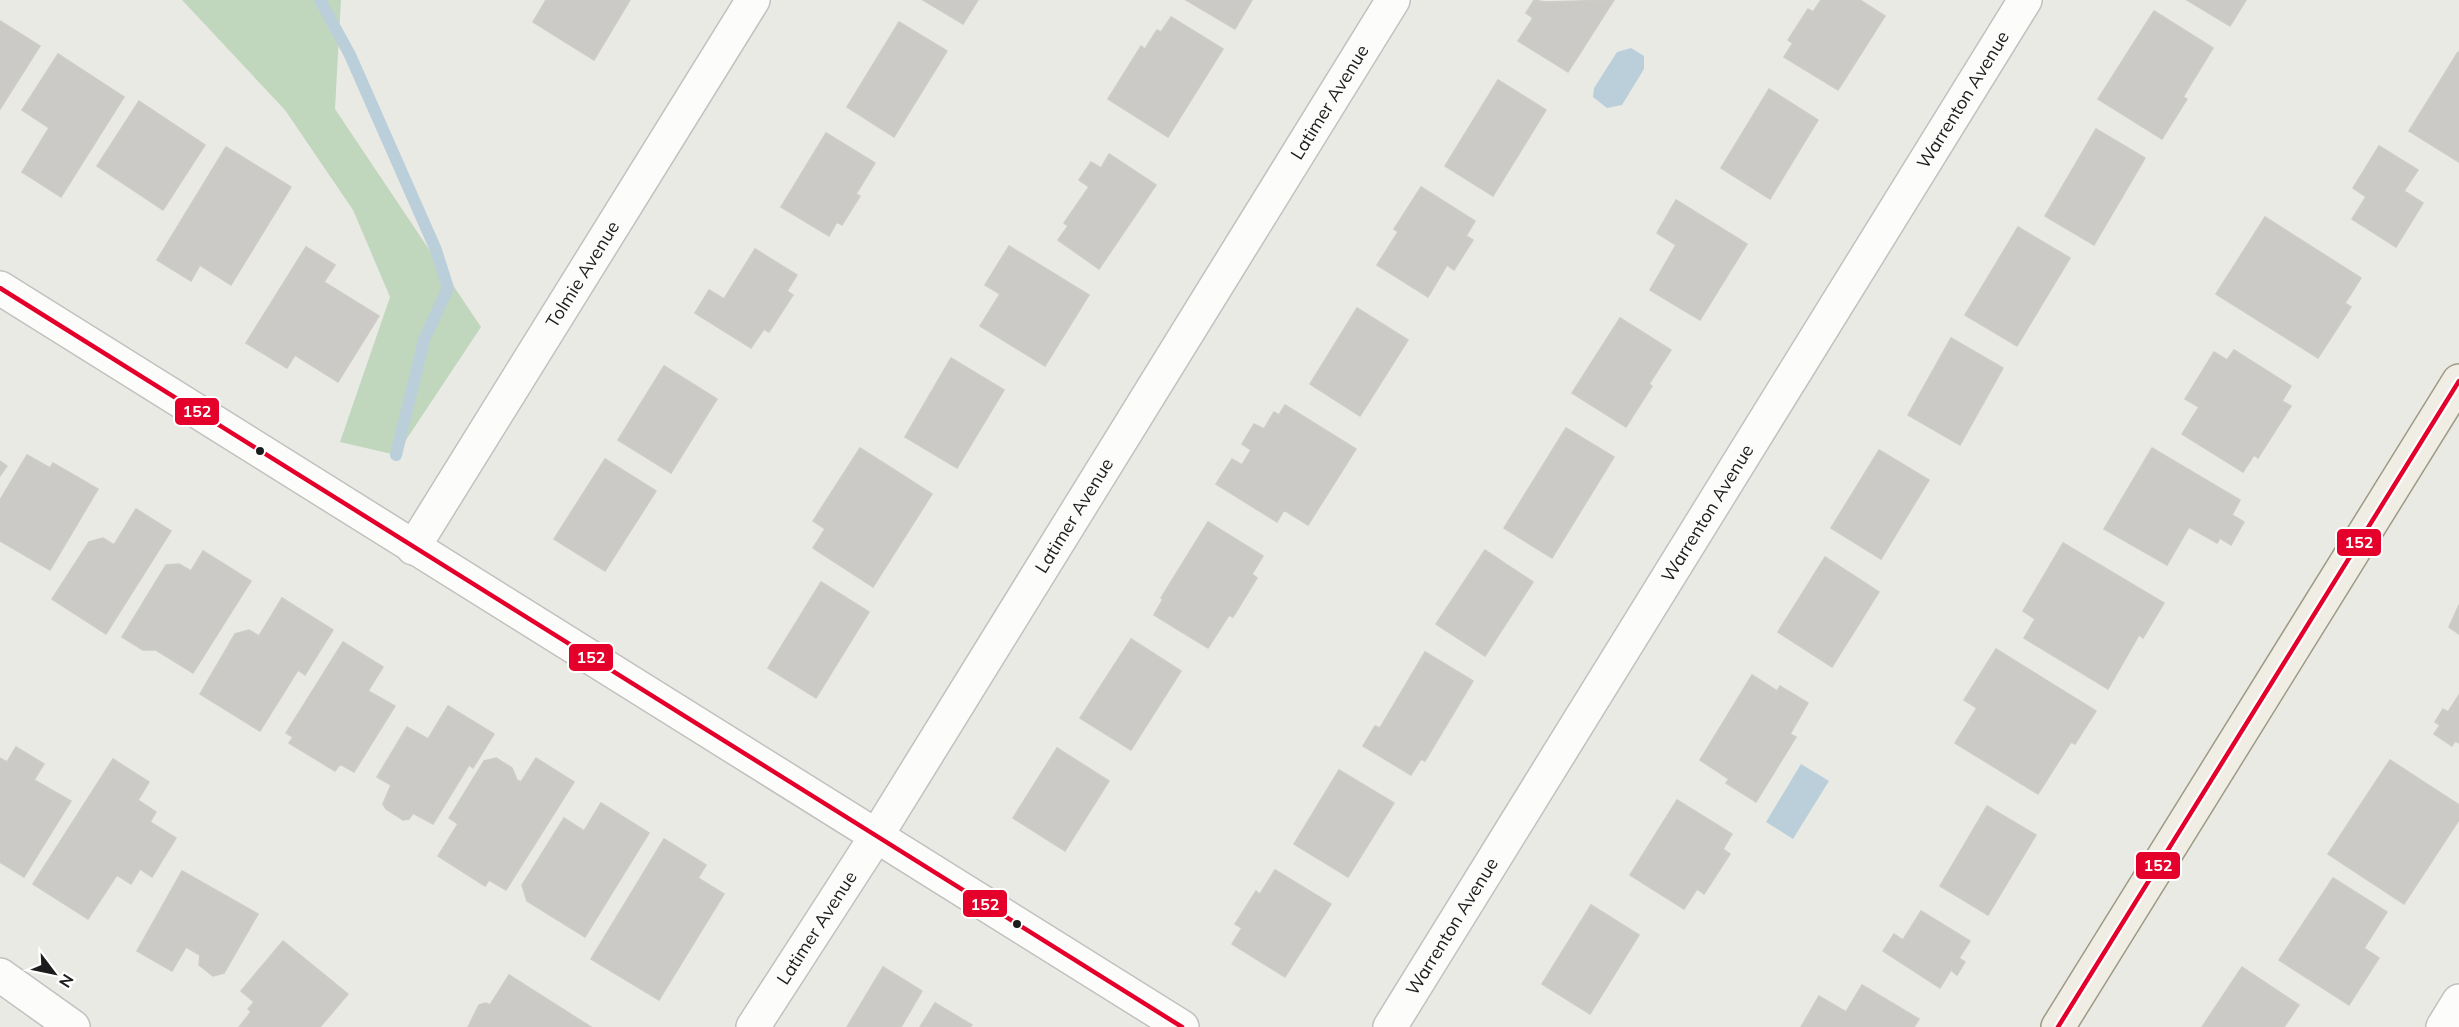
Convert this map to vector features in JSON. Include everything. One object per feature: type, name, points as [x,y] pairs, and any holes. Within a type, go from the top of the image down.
[{"type":"main road","points":[[2058,1027],[2459,381]]},
{"type":"street","name":"Tolmie Avenue","points":[[413,548],[753,0]]},
{"type":"street","name":"Latimer Avenue","points":[[753,1027],[877,835],[1393,0]]},
{"type":"street","name":"Warrenton Avenue","points":[[1390,1027],[2025,0]]},
{"type":"street","points":[[0,288],[1182,1027]]},
{"type":"street","points":[[0,975],[73,1027]]},
{"type":"street","points":[[2443,1027],[2459,1001]]},
{"type":"green space","points":[[182,0],[341,0],[335,109],[481,327],[396,455],[340,442],[390,297],[353,210],[285,110]]},
{"type":"water","points":[[1631,48],[1644,56],[1644,69],[1622,105],[1607,108],[1593,97],[1594,88],[1617,52]]},
{"type":"water","points":[[1801,764],[1829,781],[1793,839],[1766,822]]},
{"type":"building","points":[[546,0],[630,0],[594,60],[533,22]]},
{"type":"building","points":[[923,0],[978,0],[963,24]]},
{"type":"building","points":[[1186,0],[1252,0],[1235,29]]},
{"type":"building","points":[[1534,0],[1545,2],[1614,0],[1568,72],[1518,41],[1533,18],[1526,13]]},
{"type":"building","points":[[1821,0],[1860,0],[1885,16],[1838,90],[1784,57],[1793,43],[1788,40],[1808,9],[1813,12]]},
{"type":"building","points":[[2187,0],[2246,0],[2230,26]]},
{"type":"building","points":[[2154,11],[2213,48],[2183,97],[2187,99],[2162,139],[2098,99]]},
{"type":"building","points":[[1171,17],[1223,49],[1168,137],[1108,99],[1141,46],[1145,49],[1157,30],[1161,32]]},
{"type":"building","points":[[0,21],[40,46],[0,109]]},
{"type":"building","points":[[899,22],[947,51],[894,137],[847,107]]},
{"type":"building","points":[[2459,53],[2459,162],[2409,131]]},
{"type":"building","points":[[58,54],[124,97],[61,197],[22,172],[49,128],[22,110]]},
{"type":"building","points":[[1498,80],[1546,110],[1493,196],[1445,166]]},
{"type":"building","points":[[1769,89],[1818,120],[1770,199],[1721,168]]},
{"type":"building","points":[[139,101],[205,145],[163,210],[97,166]]},
{"type":"building","points":[[2096,129],[2145,158],[2094,245],[2045,216]]},
{"type":"building","points":[[826,133],[875,163],[856,194],[860,196],[842,225],[837,222],[829,236],[781,207]]},
{"type":"building","points":[[2379,146],[2418,170],[2404,191],[2423,203],[2396,247],[2352,219],[2366,197],[2353,188]]},
{"type":"building","points":[[226,147],[291,187],[231,285],[200,265],[191,281],[157,260]]},
{"type":"building","points":[[1109,154],[1156,185],[1099,269],[1058,240],[1068,226],[1064,223],[1089,187],[1079,180],[1091,162],[1101,168]]},
{"type":"building","points":[[1421,187],[1475,221],[1466,236],[1473,240],[1454,270],[1447,265],[1428,297],[1377,265],[1398,232],[1394,229]]},
{"type":"building","points":[[1676,200],[1747,244],[1700,320],[1650,290],[1676,245],[1657,233]]},
{"type":"building","points":[[2265,217],[2361,278],[2345,303],[2351,307],[2318,358],[2216,294]]},
{"type":"building","points":[[2018,227],[2070,258],[2017,346],[1965,315]]},
{"type":"building","points":[[1009,246],[1089,295],[1045,366],[980,326],[1000,294],[985,285]]},
{"type":"building","points":[[306,247],[335,265],[324,282],[379,316],[338,382],[295,355],[287,368],[246,343]]},
{"type":"building","points":[[755,249],[797,275],[787,291],[793,295],[769,332],[764,329],[751,348],[695,313],[709,290],[724,299]]},
{"type":"building","points":[[1357,308],[1408,340],[1360,416],[1310,384]]},
{"type":"building","points":[[1620,318],[1671,350],[1649,384],[1652,386],[1626,427],[1572,393]]},
{"type":"building","points":[[1951,338],[2003,368],[1960,445],[1908,415]]},
{"type":"building","points":[[2234,350],[2291,386],[2282,401],[2291,406],[2258,458],[2254,455],[2243,472],[2182,434],[2199,407],[2185,399],[2214,352],[2227,360]]},
{"type":"building","points":[[951,358],[1004,390],[957,468],[905,437]]},
{"type":"building","points":[[664,366],[717,399],[671,473],[618,440]]},
{"type":"building","points":[[1285,405],[1356,449],[1308,525],[1284,510],[1277,522],[1216,484],[1232,459],[1242,465],[1251,450],[1242,444],[1254,424],[1264,429],[1274,412],[1279,415]]},
{"type":"building","points":[[1566,428],[1614,457],[1552,558],[1504,528]]},
{"type":"building","points":[[860,448],[932,494],[873,587],[813,548],[825,529],[813,521]]},
{"type":"building","points":[[2152,448],[2240,500],[2232,515],[2244,522],[2231,545],[2220,538],[2217,543],[2189,527],[2167,565],[2104,529]]},
{"type":"building","points":[[1879,450],[1929,480],[1881,559],[1831,528]]},
{"type":"building","points":[[27,455],[50,468],[53,463],[98,489],[50,570],[0,541],[0,500]]},
{"type":"building","points":[[605,459],[656,491],[605,571],[554,539]]},
{"type":"building","points":[[0,461],[7,466],[0,476]]},
{"type":"building","points":[[136,509],[171,531],[106,634],[52,599],[89,542],[103,538],[114,545]]},
{"type":"building","points":[[1208,522],[1263,556],[1252,574],[1257,578],[1233,617],[1229,615],[1208,648],[1154,615],[1163,599],[1161,598]]},
{"type":"building","points":[[2063,543],[2164,603],[2143,638],[2139,635],[2108,689],[2024,638],[2035,619],[2023,611]]},
{"type":"building","points":[[1485,550],[1533,582],[1485,656],[1436,624]]},
{"type":"building","points":[[203,551],[251,581],[193,673],[156,650],[143,650],[122,637],[166,565],[179,564],[191,571]]},
{"type":"building","points":[[1825,557],[1879,592],[1832,667],[1778,632]]},
{"type":"building","points":[[821,582],[869,612],[816,698],[768,668]]},
{"type":"building","points":[[282,598],[333,630],[305,675],[298,670],[260,731],[200,694],[235,634],[249,630],[259,636]]},
{"type":"building","points":[[2459,605],[2459,634],[2449,627]]},
{"type":"building","points":[[1131,639],[1181,671],[1131,750],[1080,718]]},
{"type":"building","points":[[343,642],[383,667],[368,691],[395,706],[354,772],[340,764],[335,771],[289,743],[293,737],[286,733]]},
{"type":"building","points":[[1996,649],[2096,711],[2075,744],[2071,742],[2038,794],[1955,743],[1977,708],[1964,700]]},
{"type":"building","points":[[1425,652],[1473,681],[1425,761],[1421,759],[1411,775],[1363,746],[1375,726],[1380,728]]},
{"type":"building","points":[[1752,675],[1777,691],[1780,686],[1808,703],[1790,734],[1796,737],[1756,802],[1726,783],[1729,779],[1700,760]]},
{"type":"building","points":[[2459,695],[2459,743],[2455,741],[2452,746],[2434,734],[2440,725],[2435,722],[2443,709],[2448,712]]},
{"type":"building","points":[[448,706],[494,734],[473,768],[469,765],[433,824],[413,813],[409,819],[403,820],[386,809],[383,804],[391,785],[377,777],[407,727],[428,739]]},
{"type":"building","points":[[16,747],[44,764],[34,780],[71,801],[24,877],[0,862],[0,758],[7,762]]},
{"type":"building","points":[[1057,748],[1109,781],[1065,851],[1013,818]]},
{"type":"building","points":[[496,758],[512,768],[517,780],[521,782],[536,758],[574,782],[506,890],[489,880],[485,886],[438,856],[458,824],[449,818],[484,761]]},
{"type":"building","points":[[113,759],[149,782],[138,800],[156,812],[150,822],[176,838],[152,877],[140,869],[131,884],[117,875],[88,919],[33,884]]},
{"type":"building","points":[[2390,760],[2459,805],[2459,820],[2404,904],[2328,854]]},
{"type":"building","points":[[1339,770],[1394,803],[1348,877],[1294,844]]},
{"type":"building","points":[[1677,800],[1732,834],[1723,849],[1730,854],[1704,894],[1697,889],[1684,909],[1630,875]]},
{"type":"building","points":[[601,803],[649,833],[585,937],[527,901],[522,885],[564,818],[584,831]]},
{"type":"building","points":[[1987,806],[2036,835],[1988,915],[1940,886]]},
{"type":"building","points":[[664,839],[706,865],[698,878],[724,894],[659,1000],[591,959]]},
{"type":"building","points":[[1275,870],[1331,904],[1285,977],[1232,944],[1242,928],[1235,924],[1256,891],[1260,894]]},
{"type":"building","points":[[182,871],[258,914],[224,973],[213,976],[199,965],[200,955],[186,947],[172,971],[137,951]]},
{"type":"building","points":[[2333,878],[2387,912],[2364,948],[2379,958],[2349,1005],[2279,960]]},
{"type":"building","points":[[1591,905],[1639,935],[1590,1014],[1542,984]]},
{"type":"building","points":[[1921,911],[1970,941],[1959,958],[1965,962],[1957,975],[1951,970],[1940,988],[1883,951],[1894,934],[1903,940]]},
{"type":"building","points":[[283,941],[348,994],[320,1027],[239,1027],[251,1012],[248,1009],[254,1002],[241,991]]},
{"type":"building","points":[[883,967],[922,991],[901,1027],[847,1027]]},
{"type":"building","points":[[2242,967],[2299,1005],[2284,1027],[2202,1027]]},
{"type":"building","points":[[509,975],[591,1027],[468,1027],[479,1005],[486,1003],[490,1005]]},
{"type":"building","points":[[1862,985],[1919,1019],[1914,1027],[1801,1027],[1819,996],[1846,1012]]},
{"type":"building","points":[[935,1003],[972,1025],[970,1027],[920,1027]]},
{"type":"waterway","points":[[320,0],[350,55],[436,250],[448,288],[424,340],[396,455]]},
{"type":"transit line","name":"152","points":[[0,288],[1182,1027]]},
{"type":"transit line","name":"152","points":[[2058,1027],[2459,381]]}]
